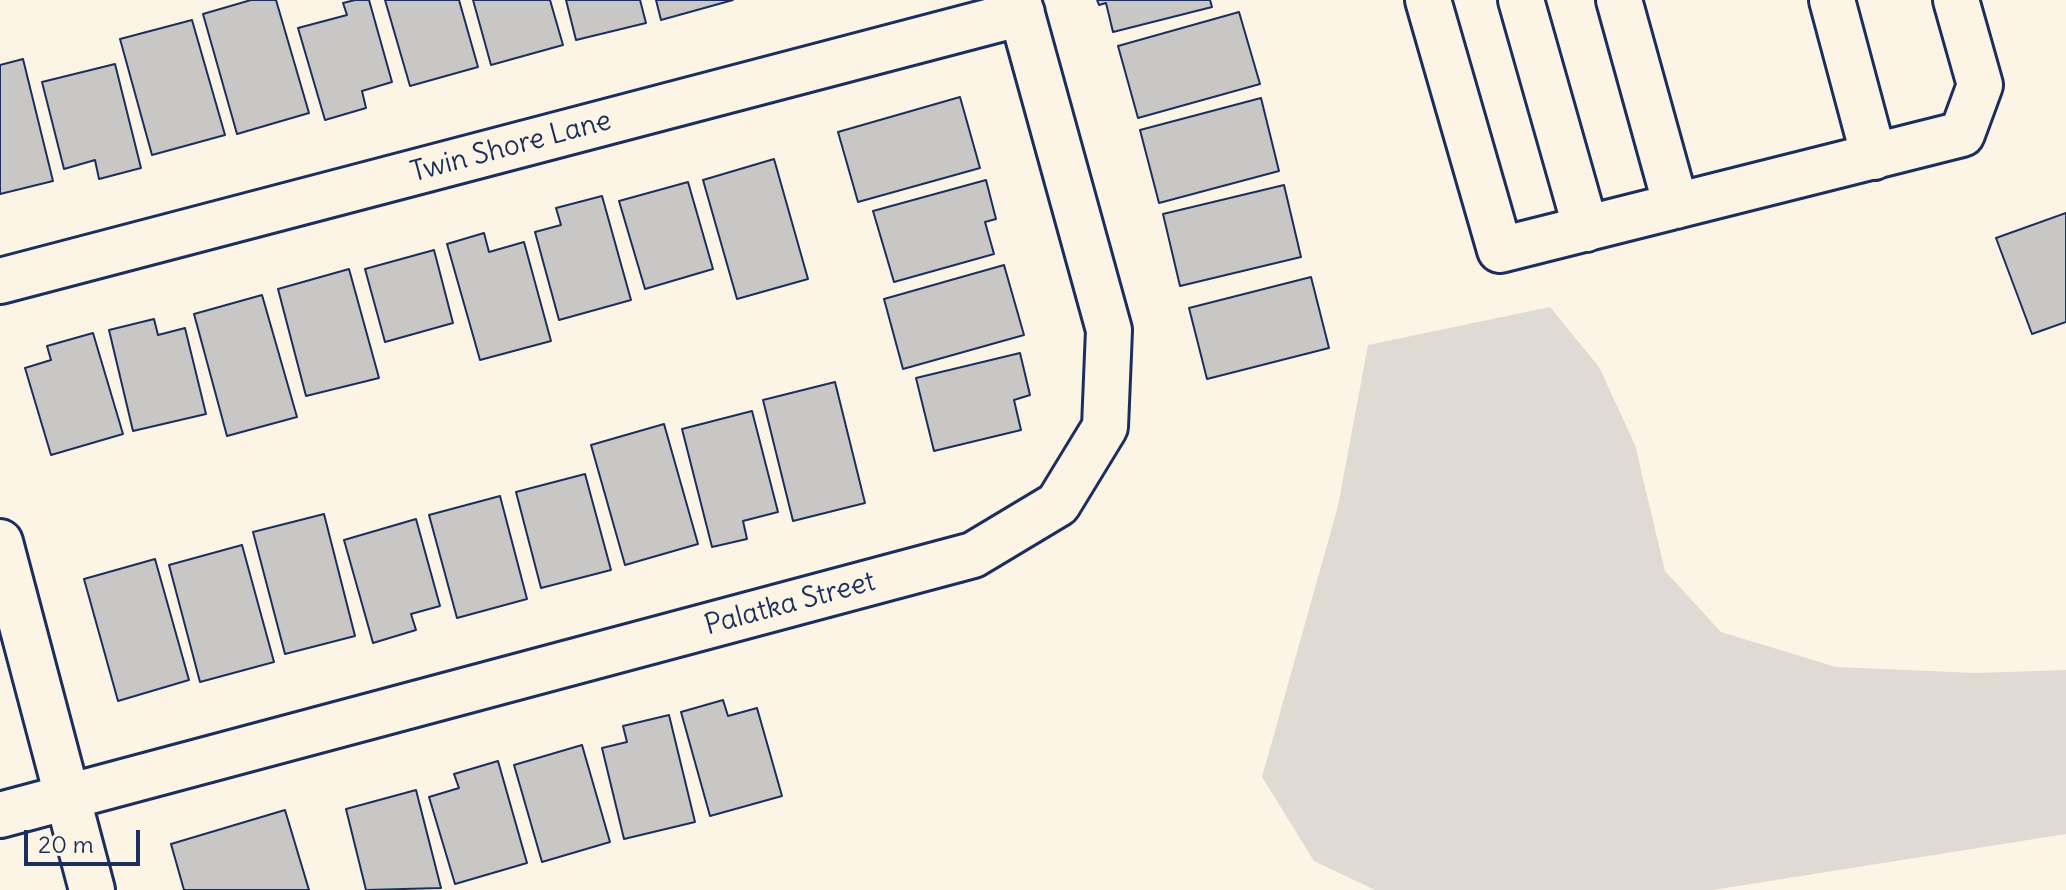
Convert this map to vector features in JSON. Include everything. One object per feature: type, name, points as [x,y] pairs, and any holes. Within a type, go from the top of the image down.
[{"type":"street","points":[[1428,0],[1500,250],[1962,134],[1980,85],[1956,0]]},
{"type":"street","points":[[1521,0],[1586,229]]},
{"type":"street","points":[[1619,0],[1676,206]]},
{"type":"street","points":[[1832,0],[1874,157]]},
{"type":"street","name":"Twin Shore Lane","points":[[0,281],[1020,6]]},
{"type":"street","name":"Palatka Street","points":[[0,815],[973,555],[1058,504],[1105,427],[1109,330],[1020,6]]},
{"type":"street","points":[[0,542],[92,890]]},
{"type":"shaded area","points":[[1550,307],[1599,367],[1635,445],[1665,571],[1721,632],[1836,667],[1976,673],[2066,670],[2066,834],[1713,890],[1375,890],[1314,861],[1262,777],[1338,506],[1368,345]]},
{"type":"building","points":[[251,0],[276,0],[309,113],[237,134],[203,14]]},
{"type":"building","points":[[369,0],[392,82],[362,91],[366,108],[325,120],[298,28],[347,15],[343,3]]},
{"type":"building","points":[[385,0],[459,0],[478,67],[410,86]]},
{"type":"building","points":[[473,0],[550,0],[563,45],[491,65]]},
{"type":"building","points":[[566,0],[640,0],[646,23],[576,40]]},
{"type":"building","points":[[656,0],[733,0],[661,20]]},
{"type":"building","points":[[1097,0],[1210,0],[1212,7],[1113,32],[1106,3],[1099,5]]},
{"type":"building","points":[[1239,12],[1260,84],[1138,118],[1118,46]]},
{"type":"building","points":[[192,20],[225,135],[152,155],[120,39]]},
{"type":"building","points":[[23,59],[53,181],[0,194],[0,65]]},
{"type":"building","points":[[115,64],[141,168],[99,179],[95,160],[64,169],[42,82]]},
{"type":"building","points":[[960,97],[980,168],[858,202],[838,132]]},
{"type":"building","points":[[1261,98],[1279,171],[1159,203],[1140,130]]},
{"type":"building","points":[[774,159],[808,279],[737,299],[703,180]]},
{"type":"building","points":[[986,180],[996,219],[985,222],[994,254],[894,282],[873,211]]},
{"type":"building","points":[[688,182],[713,269],[645,289],[619,201]]},
{"type":"building","points":[[1284,185],[1301,257],[1180,286],[1163,214]]},
{"type":"building","points":[[602,196],[631,300],[559,320],[535,232],[561,225],[556,208]]},
{"type":"building","points":[[2066,213],[2066,322],[2032,334],[1996,238]]},
{"type":"building","points":[[484,233],[489,252],[524,242],[551,341],[480,360],[447,244]]},
{"type":"building","points":[[434,250],[453,323],[385,342],[365,269]]},
{"type":"building","points":[[1004,265],[1024,335],[903,369],[884,299]]},
{"type":"building","points":[[349,269],[379,378],[306,396],[278,289]]},
{"type":"building","points":[[1311,277],[1329,348],[1207,379],[1189,308]]},
{"type":"building","points":[[262,295],[297,417],[227,436],[194,314]]},
{"type":"building","points":[[154,319],[158,335],[185,328],[206,414],[133,431],[109,330]]},
{"type":"building","points":[[93,333],[123,434],[51,455],[25,368],[51,360],[47,346]]},
{"type":"building","points":[[1020,353],[1030,395],[1014,400],[1021,430],[934,451],[916,378]]},
{"type":"building","points":[[835,382],[865,503],[793,521],[763,400]]},
{"type":"building","points":[[752,411],[778,512],[743,521],[747,539],[712,547],[682,429]]},
{"type":"building","points":[[664,424],[698,544],[625,565],[591,445]]},
{"type":"building","points":[[585,474],[611,570],[541,588],[516,492]]},
{"type":"building","points":[[500,496],[527,599],[457,618],[429,515]]},
{"type":"building","points":[[324,514],[355,636],[285,654],[253,532]]},
{"type":"building","points":[[416,519],[440,606],[411,614],[416,630],[373,643],[344,540]]},
{"type":"building","points":[[242,545],[274,662],[200,682],[169,565]]},
{"type":"building","points":[[155,559],[189,680],[118,701],[84,579]]},
{"type":"building","points":[[723,700],[728,716],[757,708],[782,796],[710,816],[681,712]]},
{"type":"building","points":[[669,715],[695,822],[624,839],[602,748],[627,742],[623,726]]},
{"type":"building","points":[[582,745],[610,842],[542,862],[514,765]]},
{"type":"building","points":[[498,761],[527,863],[455,884],[429,797],[459,788],[454,774]]},
{"type":"building","points":[[416,790],[441,888],[366,890],[346,809]]},
{"type":"building","points":[[285,810],[309,890],[184,890],[171,844]]}]
